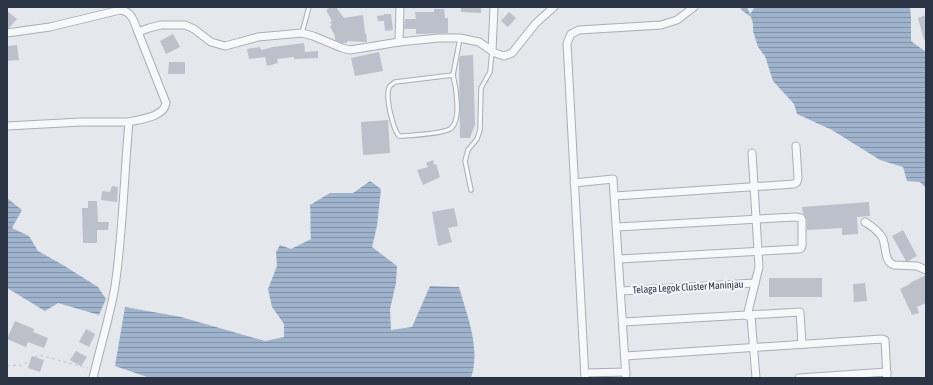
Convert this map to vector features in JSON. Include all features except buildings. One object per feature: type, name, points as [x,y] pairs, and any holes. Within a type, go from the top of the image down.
[{"type":"street","points":[[399,42],[400,7]]},
{"type":"street","points":[[492,51],[494,7]]},
{"type":"street","points":[[138,32],[161,25],[185,25],[194,29],[211,42],[225,46],[258,37],[302,33],[347,50],[399,42],[438,38],[460,38],[479,42],[501,56],[509,55],[519,46],[536,23],[554,7]]},
{"type":"street","points":[[574,183],[613,179],[626,375],[585,376],[566,43],[571,34],[579,30],[661,25],[677,20],[694,7]]},
{"type":"street","points":[[7,33],[50,27],[120,10],[126,10],[138,32],[166,103],[164,109],[157,114],[129,122],[81,122],[7,126]]},
{"type":"street","points":[[93,378],[107,326],[115,286],[129,122]]},
{"type":"street","points":[[615,196],[794,184],[797,182],[798,178],[796,146]]},
{"type":"street","points":[[752,153],[759,267],[749,316],[756,378]]},
{"type":"street","points":[[617,228],[795,217],[801,218],[802,220],[801,248],[619,259]]},
{"type":"street","points":[[865,222],[881,235],[890,264],[917,266],[926,270]]},
{"type":"street","name":"Telaga Legok Cluster Maninjau","points":[[621,291],[755,283]]},
{"type":"street","points":[[623,322],[800,312],[802,344]]},
{"type":"street","points":[[625,356],[885,340],[887,375],[799,378]]},
{"type":"lane","points":[[302,33],[309,7]]},
{"type":"lane","points":[[453,75],[395,82],[390,86],[387,92],[389,105],[394,128],[399,136],[443,131],[454,125],[457,113],[457,95],[453,75],[460,38]]},
{"type":"lane","points":[[471,190],[465,161],[468,150],[477,139],[480,130],[481,88],[490,72],[492,51]]},
{"type":"path","points":[[7,366],[22,365],[39,355],[95,370]]},
{"type":"water","points":[[747,7],[750,14],[755,7],[910,7],[911,41],[926,52],[926,188],[920,182],[907,181],[903,167],[880,160],[832,130],[797,114],[794,104],[773,81],[765,56],[758,47],[753,31],[751,17],[740,9]]},
{"type":"water","points":[[370,181],[381,189],[377,226],[372,247],[397,266],[396,283],[390,309],[391,330],[412,327],[430,286],[459,287],[474,344],[474,367],[471,378],[150,378],[115,366],[125,307],[181,317],[265,341],[284,337],[284,324],[272,307],[268,289],[277,266],[276,252],[280,245],[291,249],[311,239],[310,205],[330,193],[353,193]]},
{"type":"water","points":[[7,198],[22,210],[12,228],[29,236],[38,251],[98,287],[106,299],[99,315],[58,303],[45,311],[7,288]]}]
